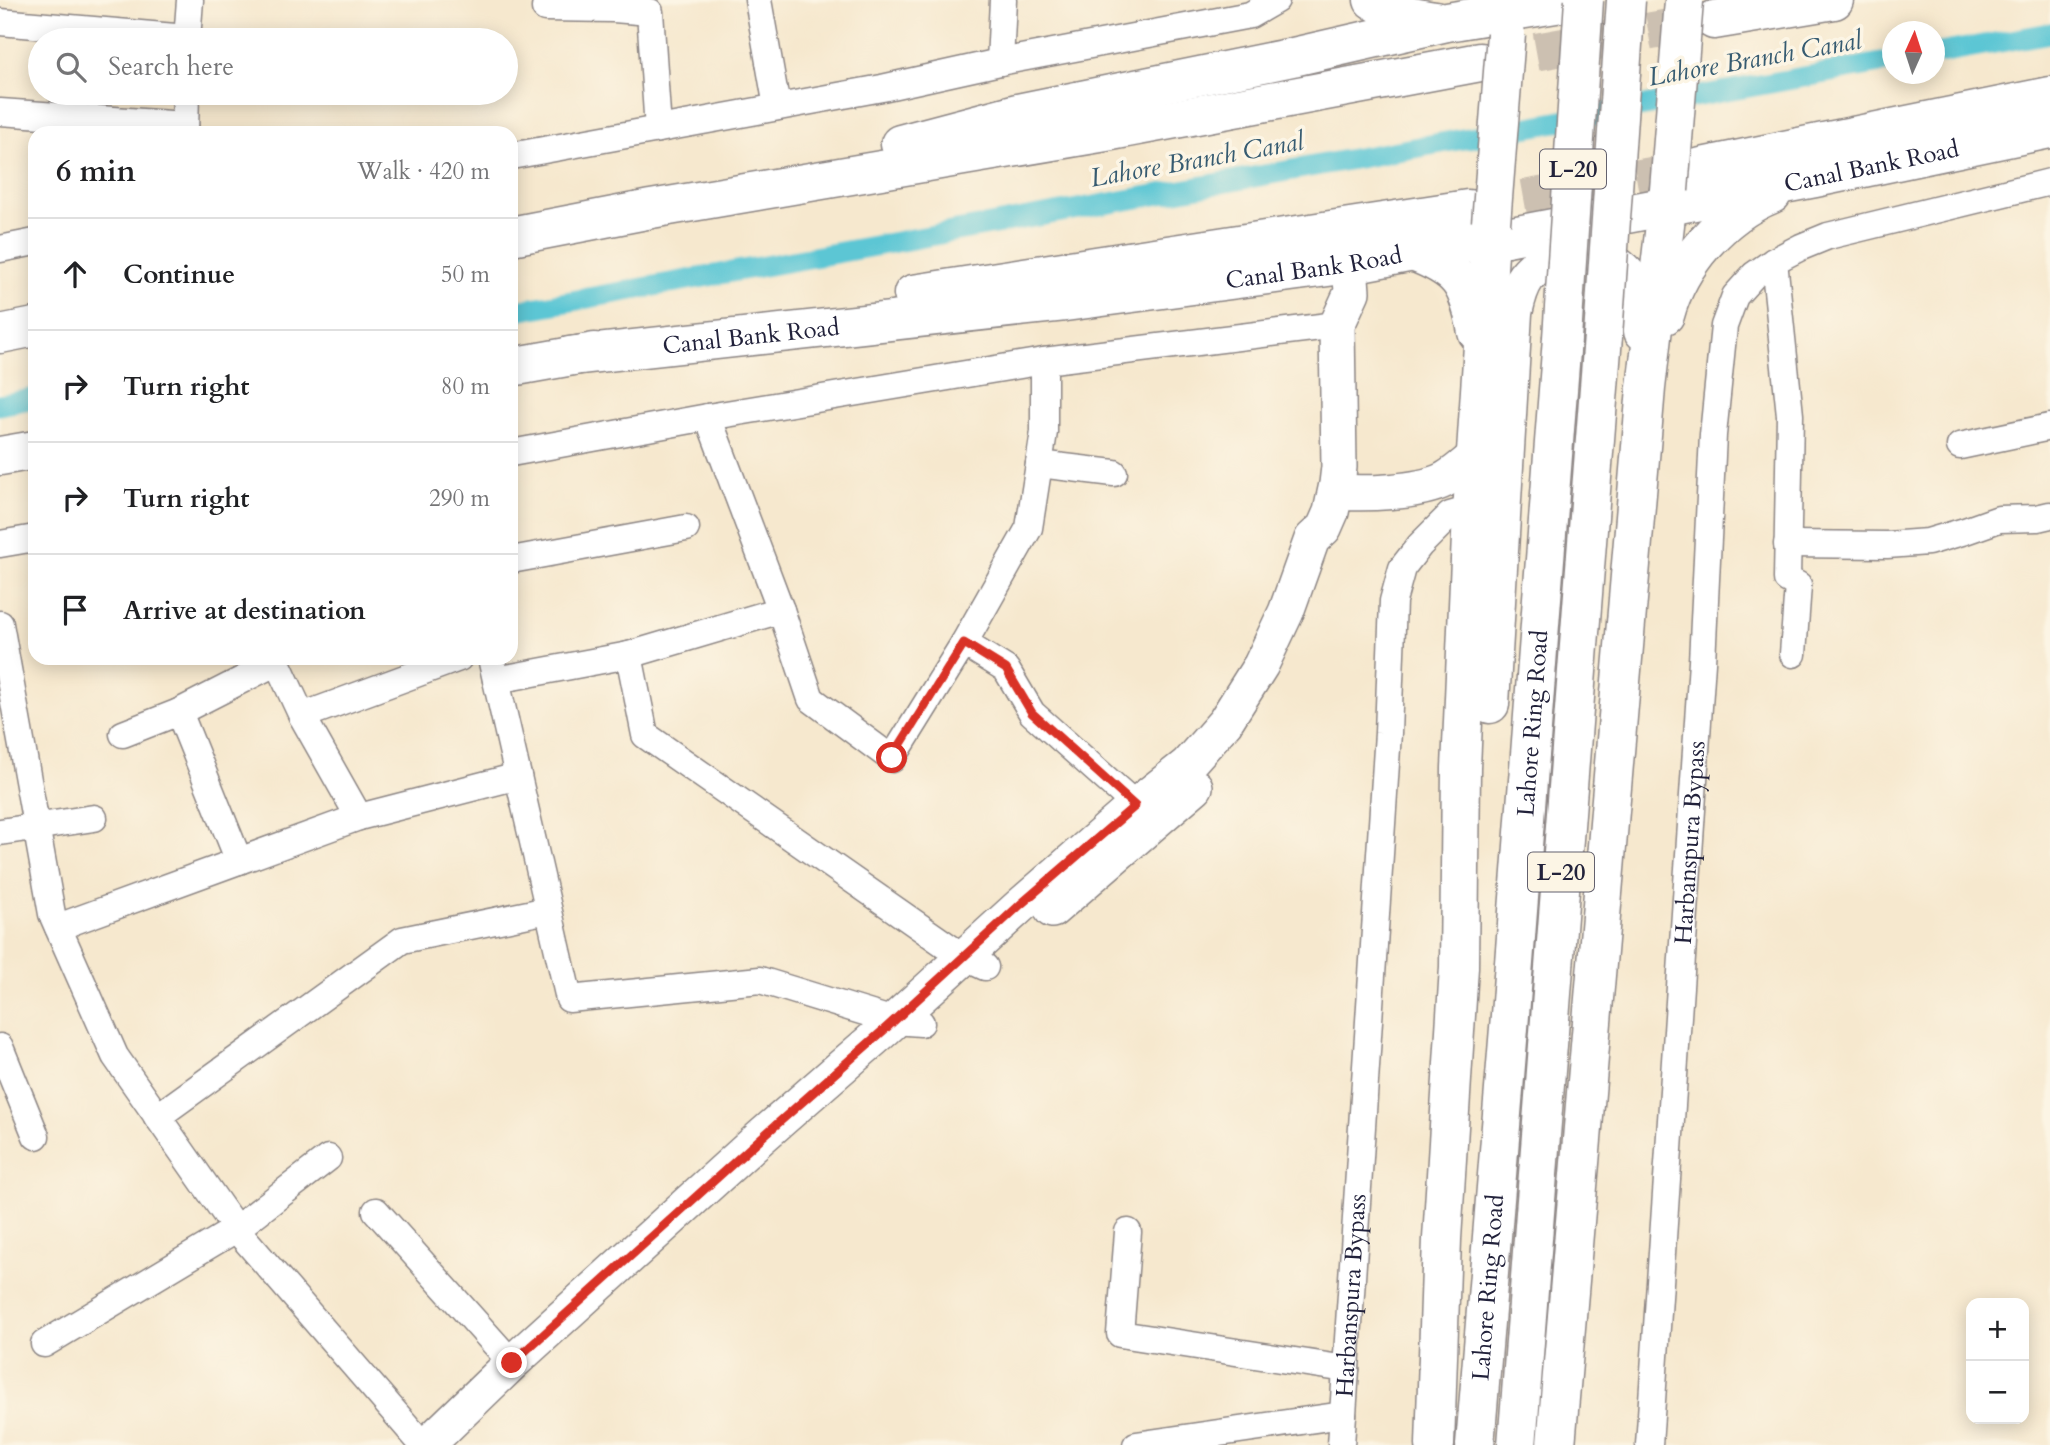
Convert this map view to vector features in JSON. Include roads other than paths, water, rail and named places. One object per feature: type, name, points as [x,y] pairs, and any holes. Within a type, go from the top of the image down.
[{"type":"highway","points":[[1373,0],[1391,12],[1416,19],[1447,22]]},
{"type":"highway","points":[[651,209],[1017,113],[1293,57],[1500,11],[1582,0]]},
{"type":"highway","name":"Lahore Ring Road","points":[[1475,1445],[1562,338],[1582,0]]},
{"type":"highway","name":"Lahore Ring Road","points":[[1519,1427],[1603,336],[1626,0]]},
{"type":"highway","points":[[1558,1427],[1646,388],[1694,7],[1834,0]]},
{"type":"highway","points":[[1435,1445],[1442,1239],[1459,967],[1461,768],[1474,457],[1481,358],[1484,224],[1500,11]]},
{"type":"highway","points":[[518,235],[651,209],[1106,132],[1480,62]]},
{"type":"highway","points":[[1700,167],[2050,96]]},
{"type":"highway","name":"Canal Bank Road","points":[[570,356],[1065,302],[1350,264],[1413,252],[1484,224],[1815,178],[2050,129]]},
{"type":"highway","points":[[1646,388],[1670,296],[1683,273],[1706,243],[1726,222],[1755,201],[1815,178]]},
{"type":"highway","points":[[518,366],[846,304],[1484,224]]},
{"type":"highway","points":[[1413,252],[1450,269],[1464,285],[1472,304],[1481,358]]},
{"type":"highway","points":[[1459,967],[1485,779],[1513,313],[1517,294],[1527,277],[1541,264],[1558,256],[1577,252],[1597,256],[1616,265],[1631,280],[1640,299],[1646,388]]},
{"type":"highway","points":[[0,334],[28,328]]},
{"type":"highway","points":[[0,456],[28,451]]},
{"type":"main road","points":[[455,1445],[974,962],[1145,814],[1203,779],[1241,732],[1278,674],[1302,624],[1329,545],[1324,528],[1336,492],[1339,467],[1337,325],[1352,292],[1350,264]]},
{"type":"main road","points":[[1336,492],[1363,494],[1441,482],[1474,457]]},
{"type":"main road","points":[[425,1445],[760,1139],[908,1022]]},
{"type":"street","points":[[188,28],[190,0]]},
{"type":"street","points":[[758,0],[777,107]]},
{"type":"street","points":[[1000,62],[1003,0]]},
{"type":"street","points":[[518,155],[882,88],[1000,62],[1250,15],[1276,0]]},
{"type":"street","points":[[545,8],[650,12],[657,129]]},
{"type":"street","points":[[0,22],[66,28]]},
{"type":"street","points":[[185,126],[186,105]]},
{"type":"street","points":[[0,112],[152,126]]},
{"type":"street","name":"Harbanspura Bypass","points":[[1649,1445],[1702,662],[1713,435],[1724,327],[1735,296],[1754,275],[1801,247],[1828,236],[2050,182]]},
{"type":"street","points":[[0,249],[28,243]]},
{"type":"street","points":[[1774,261],[1790,415],[1787,579],[1798,585],[1793,654]]},
{"type":"street","points":[[518,452],[1044,361],[1337,325]]},
{"type":"street","points":[[708,417],[781,610],[811,699],[892,758],[964,643],[1028,527],[1044,432],[1044,361]]},
{"type":"street","points":[[1960,446],[2050,427]]},
{"type":"street","points":[[1039,464],[1114,472]]},
{"type":"street","name":"Harbanspura Bypass","points":[[1341,1445],[1388,733],[1393,601],[1402,568],[1420,545],[1450,515],[1472,513]]},
{"type":"street","points":[[1787,544],[1887,545],[1928,542],[1999,519],[2050,516]]},
{"type":"street","points":[[518,558],[686,528]]},
{"type":"street","points":[[0,544],[28,539]]},
{"type":"street","points":[[781,610],[629,655],[494,669],[569,999],[760,980],[908,1022]]},
{"type":"street","points":[[1,637],[10,744],[36,826],[52,914],[115,1056],[236,1229],[425,1445]]},
{"type":"street","points":[[964,643],[1006,669],[1032,713],[1145,814]]},
{"type":"street","points":[[629,655],[645,735],[974,962]]},
{"type":"street","points":[[123,734],[179,712],[267,665]]},
{"type":"street","points":[[278,665],[303,716],[359,817]]},
{"type":"street","points":[[303,716],[440,665]]},
{"type":"street","points":[[179,712],[239,861]]},
{"type":"street","points":[[58,927],[359,817],[518,776]]},
{"type":"street","points":[[0,832],[93,818]]},
{"type":"street","points":[[157,1117],[402,940],[548,910]]},
{"type":"street","points":[[0,1047],[36,1136]]},
{"type":"street","points":[[44,1344],[236,1229],[328,1158]]},
{"type":"street","points":[[376,1211],[512,1363]]},
{"type":"street","points":[[1129,1231],[1120,1334],[1346,1369]]},
{"type":"street","points":[[1136,1445],[1343,1415]]},
{"type":"waterway","name":"Lahore Branch Canal","points":[[1945,52],[2050,33]]},
{"type":"waterway","name":"Lahore Branch Canal","points":[[518,311],[1882,63]]},
{"type":"waterway","name":"Lahore Branch Canal","points":[[0,405],[28,399]]},
{"type":"tunnel","points":[[1480,62],[1713,20]]},
{"type":"tunnel","points":[[1468,209],[1701,167]]}]
